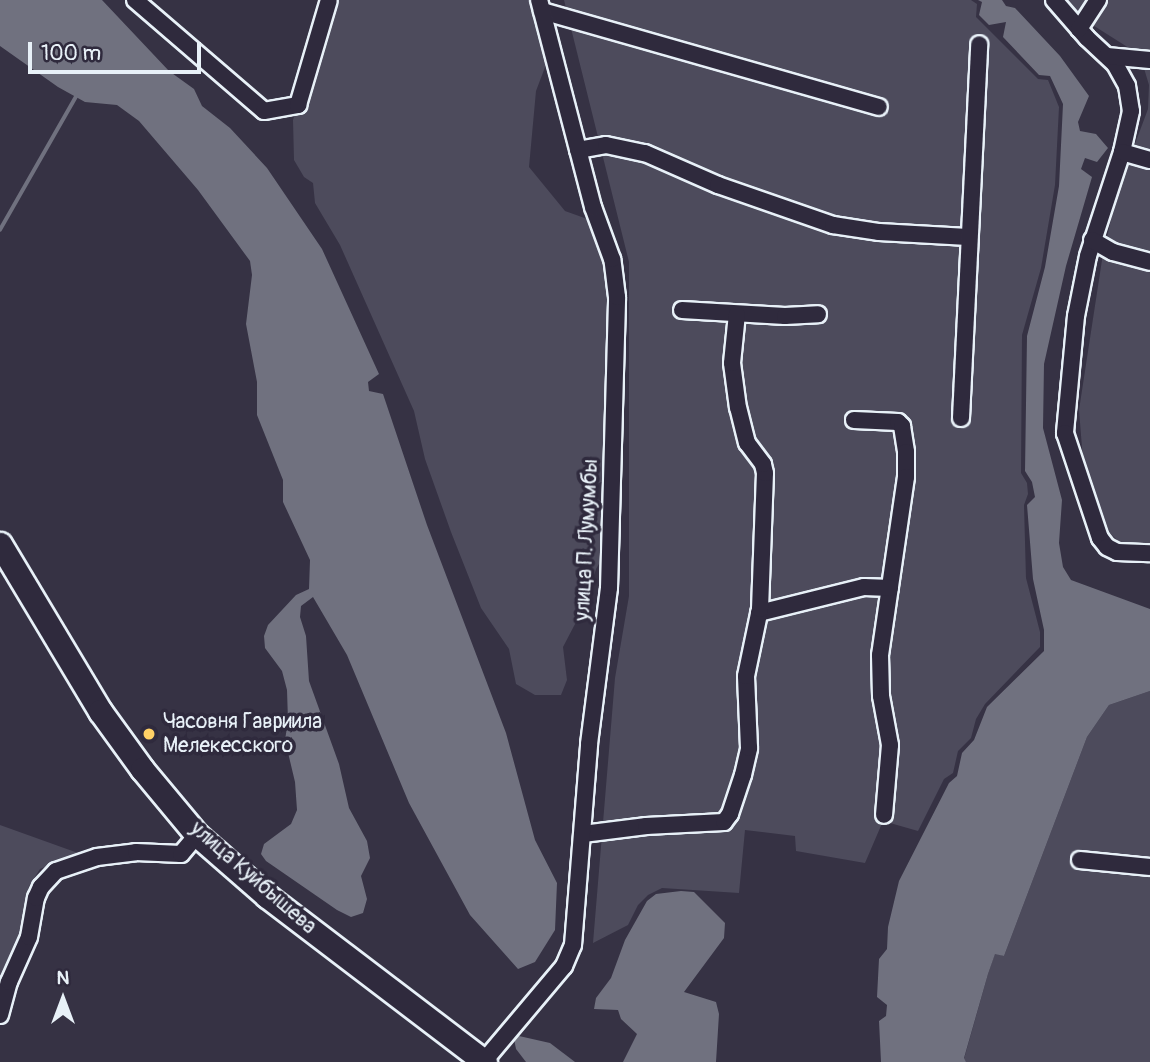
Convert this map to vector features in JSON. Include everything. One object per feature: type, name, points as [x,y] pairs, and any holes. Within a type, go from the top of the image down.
[{"type":"highway","name":"улица Куйбышева","points":[[0,544],[100,711],[142,769],[197,835],[267,896],[485,1062]]},
{"type":"street","points":[[135,0],[264,111],[298,105],[329,0]]},
{"type":"street","points":[[1054,0],[1121,72],[1130,99],[1130,120],[1092,240],[1076,316],[1065,433],[1100,538],[1107,547],[1117,552],[1150,552]]},
{"type":"street","points":[[1079,29],[1098,0]]},
{"type":"street","points":[[540,5],[879,107]]},
{"type":"street","name":"улица П. Лумумбы","points":[[485,1062],[564,966],[573,945],[589,744],[609,588],[617,297],[612,259],[593,207],[540,5]]},
{"type":"street","points":[[961,418],[979,44]]},
{"type":"street","points":[[1107,56],[1150,60]]},
{"type":"street","points":[[578,150],[606,145],[645,153],[718,185],[833,225],[879,232],[968,237]]},
{"type":"street","points":[[1122,152],[1150,160]]},
{"type":"street","points":[[1092,240],[1113,252],[1150,262]]},
{"type":"street","points":[[682,310],[737,314],[818,314]]},
{"type":"street","points":[[583,834],[646,826],[723,822],[730,814],[747,761],[746,676],[759,613],[765,473],[763,464],[747,443],[738,408],[732,363],[737,314]]},
{"type":"street","points":[[854,420],[890,420],[902,426],[906,477],[880,655],[881,696],[890,745],[884,815]]},
{"type":"street","points":[[759,613],[864,587],[890,588]]},
{"type":"street","points":[[0,1015],[17,960],[29,937],[41,887],[56,871],[97,857],[156,851],[181,854],[197,835]]},
{"type":"street","points":[[1080,860],[1150,866]]},
{"type":"street","points":[[0,960],[17,960]]},
{"type":"shaded area","points":[[331,0],[535,0],[550,54],[536,91],[529,167],[565,211],[593,221],[608,259],[614,297],[608,479],[583,490],[607,505],[606,552],[596,569],[586,603],[563,647],[567,680],[561,695],[535,695],[516,684],[509,649],[481,608],[451,532],[425,459],[414,411],[340,245],[315,203],[313,183],[304,177],[294,160],[293,120]]},
{"type":"shaded area","points":[[564,0],[971,0],[977,4],[976,17],[1038,79],[1048,80],[1059,107],[1055,185],[1041,268],[1022,335],[1021,473],[1027,483],[1028,494],[1024,505],[1026,578],[1040,632],[1040,647],[985,704],[976,719],[971,738],[958,751],[953,773],[944,779],[918,831],[883,821],[865,863],[796,851],[795,836],[745,830],[739,893],[662,888],[648,895],[638,905],[628,925],[593,943],[615,678],[629,596],[629,262]]},
{"type":"shaded area","points":[[1067,0],[1150,0],[1150,551],[1120,543],[1106,529],[1083,460],[1079,410],[1102,260],[1117,192],[1148,109],[1149,85],[1140,55],[1080,17]]},
{"type":"shaded area","points":[[1150,691],[1150,1062],[966,1062],[964,1059],[995,953],[1004,956],[1087,737],[1109,705]]},
{"type":"shaded area","points":[[0,825],[78,853],[40,869],[29,886],[20,942],[0,986]]},
{"type":"water","points":[[0,0],[102,0],[169,71],[194,89],[202,106],[230,128],[267,168],[322,249],[379,374],[368,382],[369,391],[383,394],[427,525],[506,733],[535,840],[557,883],[555,930],[535,962],[518,969],[470,915],[409,803],[347,655],[313,597],[301,606],[300,617],[306,636],[309,681],[339,764],[349,808],[367,841],[370,858],[361,876],[367,899],[363,913],[351,917],[337,910],[266,861],[261,854],[264,844],[291,824],[297,810],[295,782],[285,740],[288,721],[287,690],[282,671],[265,648],[264,636],[268,625],[296,595],[309,589],[310,560],[283,502],[283,480],[257,415],[257,382],[246,324],[252,275],[250,261],[198,190],[139,121],[117,105],[85,102],[58,87],[0,46]]},
{"type":"water","points":[[978,0],[1002,0],[1006,6],[1015,8],[1060,56],[1089,96],[1078,122],[1080,131],[1096,134],[1108,148],[1097,162],[1085,158],[1081,169],[1092,177],[1066,266],[1044,364],[1043,428],[1062,500],[1059,543],[1063,567],[1071,580],[1150,609],[1150,691],[1109,705],[1087,737],[1004,956],[995,954],[964,1058],[966,1062],[881,1062],[879,1021],[886,1016],[887,1005],[877,997],[879,959],[887,949],[888,927],[899,881],[949,783],[957,776],[962,753],[974,740],[987,707],[1044,651],[1044,630],[1033,579],[1027,505],[1035,497],[1032,482],[1025,471],[1027,336],[1045,267],[1059,186],[1063,104],[1050,76],[1039,75],[1003,37],[1006,22],[989,25],[979,15],[982,2]]},
{"type":"water","points":[[694,892],[725,923],[724,938],[684,992],[716,1002],[719,1014],[716,1062],[623,1062],[637,1034],[621,1019],[618,1010],[594,1009],[596,998],[611,978],[625,940],[647,901],[656,894]]},
{"type":"water","points":[[519,1036],[550,1043],[575,1062],[526,1062],[516,1049],[514,1039]]},
{"type":"waterway","points":[[0,230],[76,97]]},
{"type":"place","name":"Часовня Гавриила Мелекесского","points":[[149,734]]}]
